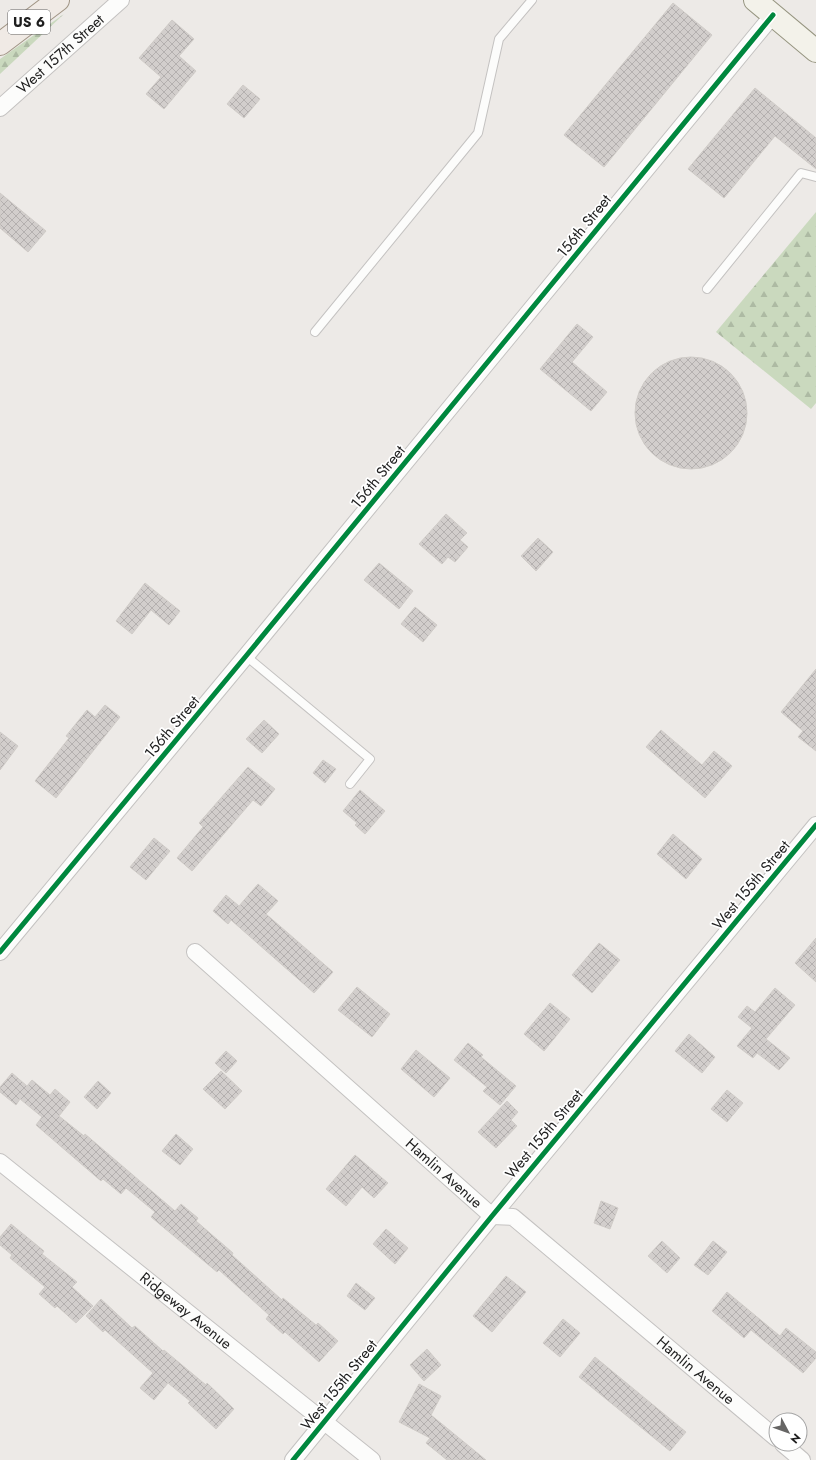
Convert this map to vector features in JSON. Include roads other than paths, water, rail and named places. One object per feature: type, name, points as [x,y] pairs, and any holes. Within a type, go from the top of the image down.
[{"type":"main road","name":"US 6","points":[[0,44],[58,0]]},
{"type":"main road","points":[[755,0],[816,51]]},
{"type":"street","name":"West 157th Street","points":[[0,108],[121,0]]},
{"type":"street","name":"156th Street","points":[[0,952],[246,656],[773,15]]},
{"type":"street","name":"West 155th Street","points":[[293,1460],[492,1216],[816,825]]},
{"type":"street","name":"Hamlin Avenue","points":[[195,952],[492,1216],[513,1217],[768,1431]]},
{"type":"street","name":"Ridgeway Avenue","points":[[0,1162],[372,1460]]},
{"type":"street","points":[[792,1452],[802,1460]]},
{"type":"lane","points":[[315,332],[478,133],[499,39],[532,0]]},
{"type":"lane","points":[[706,289],[801,173],[816,177]]},
{"type":"lane","points":[[246,656],[370,759],[350,784]]}]
